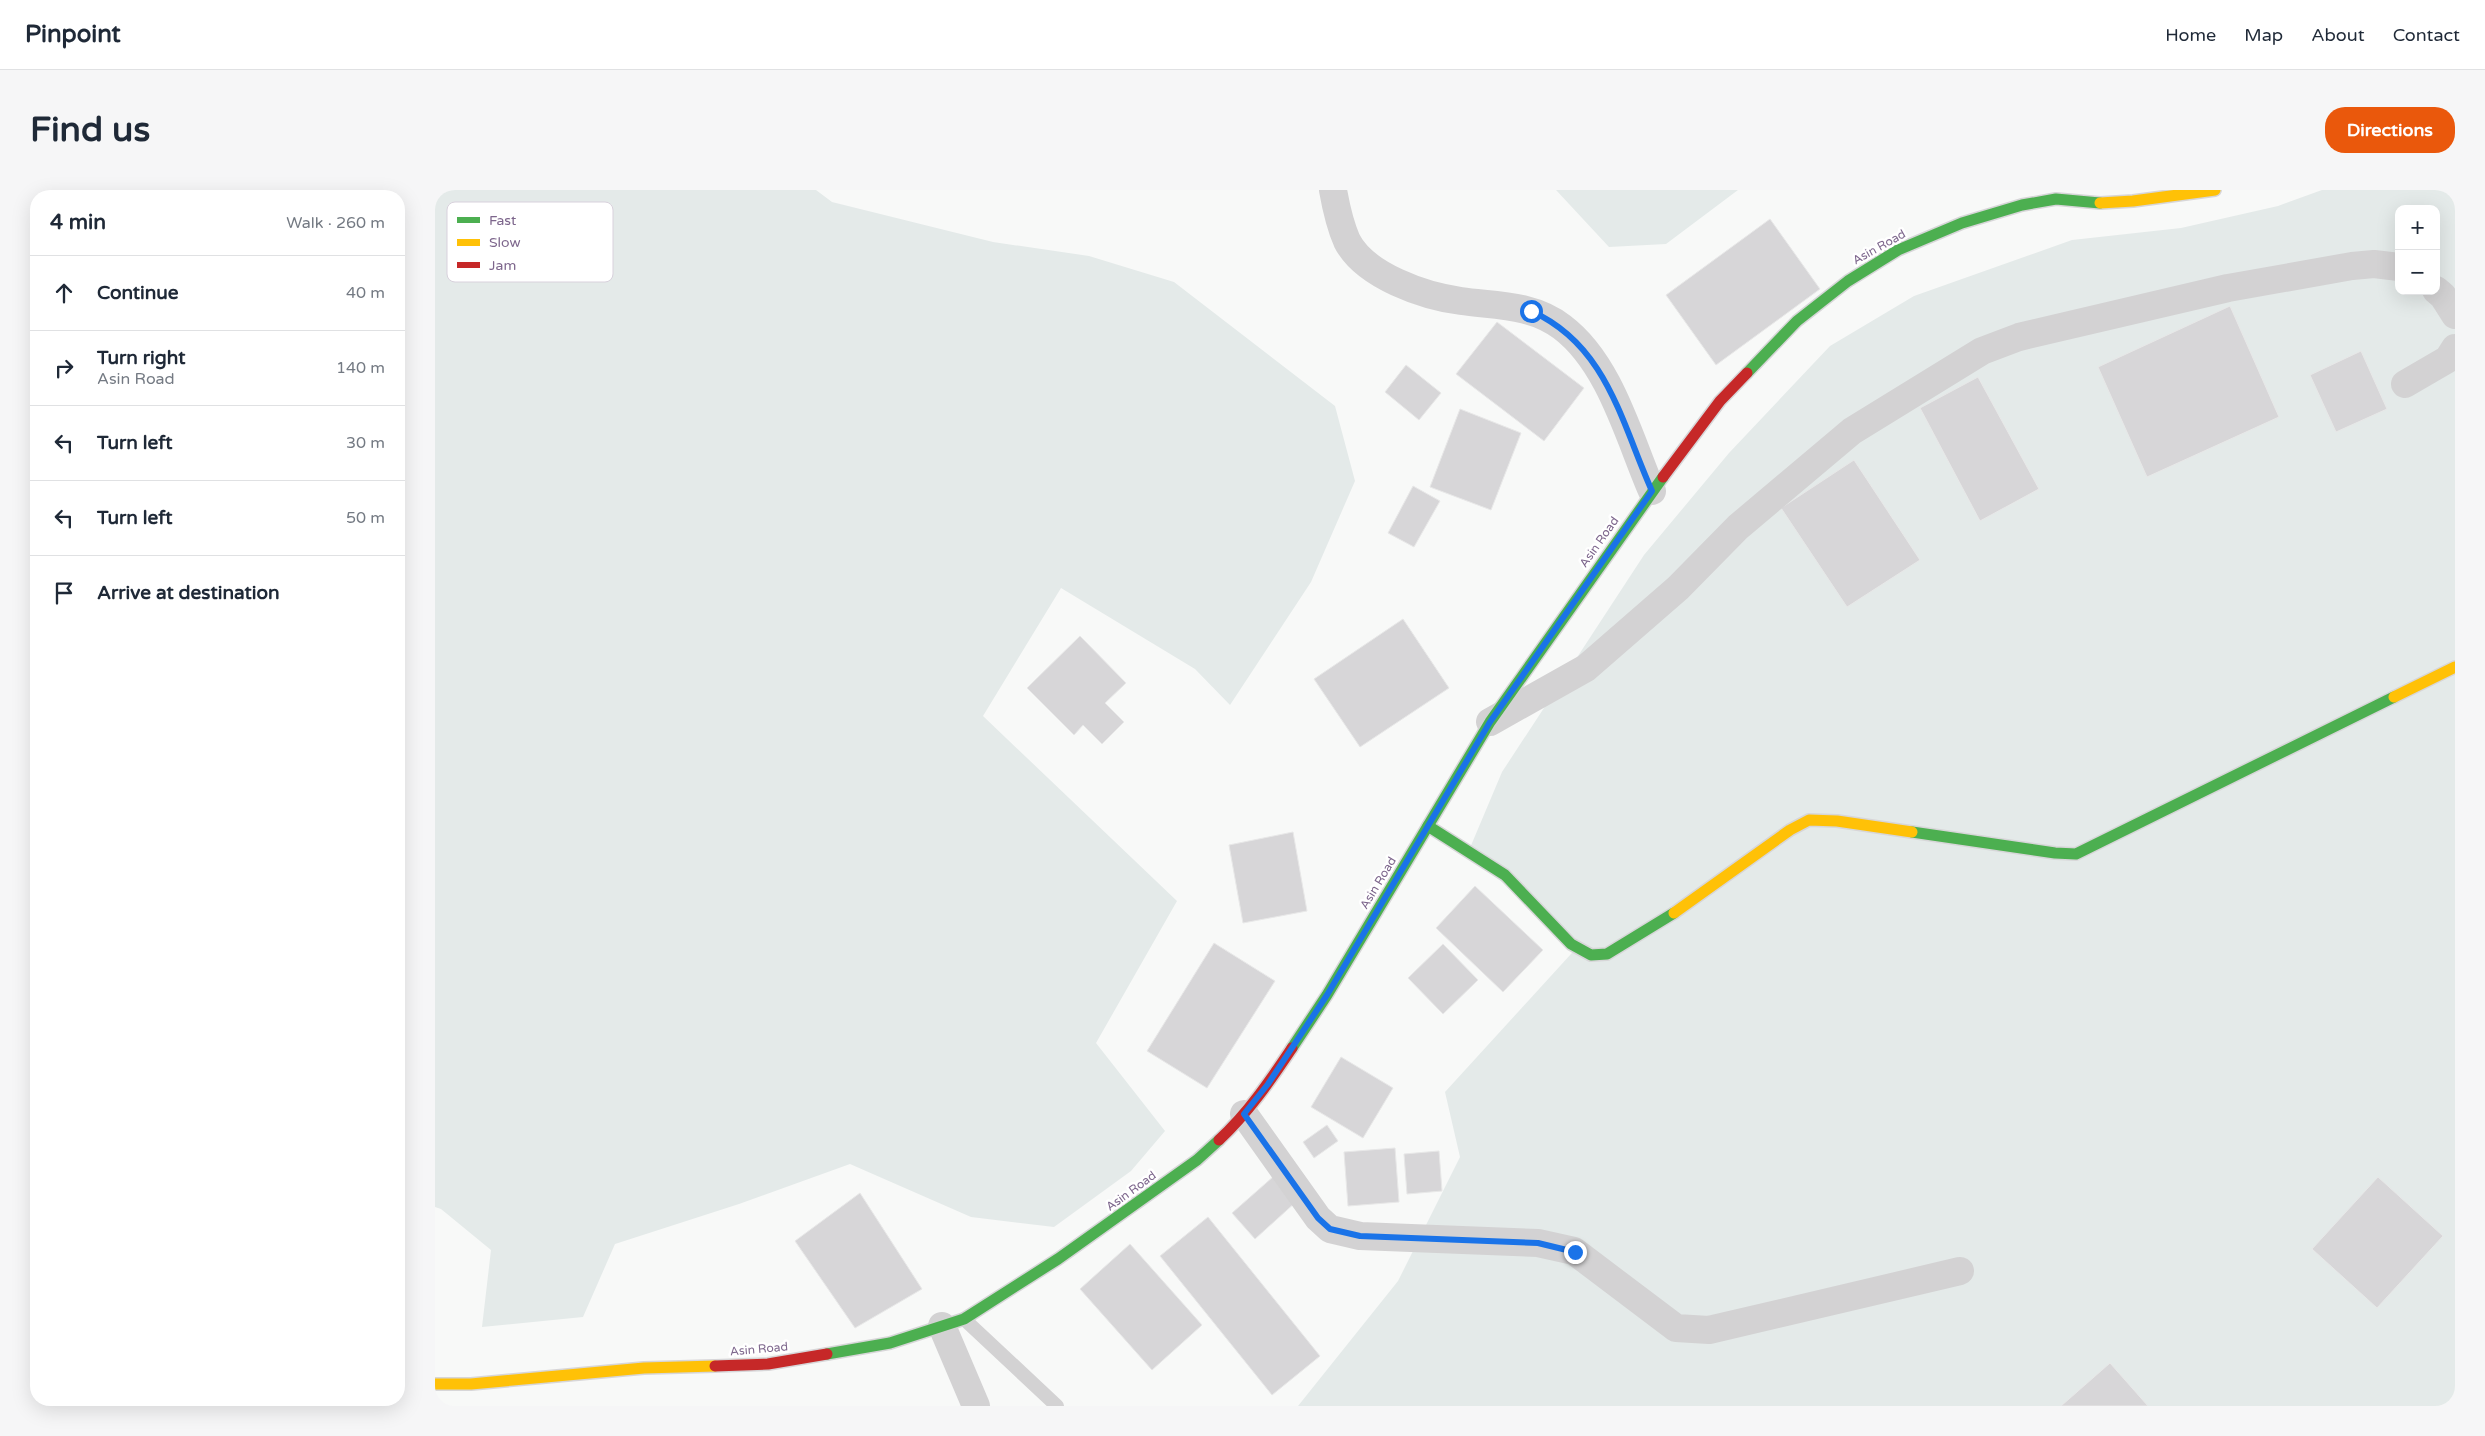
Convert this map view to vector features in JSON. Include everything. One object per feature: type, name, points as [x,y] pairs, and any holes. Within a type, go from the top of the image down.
[{"type":"main road","name":"Asin Road","points":[[435,1384],[471,1384],[644,1368],[768,1364],[890,1342],[953,1323],[1135,1206],[1197,1160],[1244,1114],[1268,1084],[1327,995],[1490,722],[1652,491],[1721,401],[1797,321],[1848,281],[1898,250],[1962,223],[2021,205],[2055,199],[2092,203],[2133,201],[2165,195],[2215,190]]},
{"type":"main road","points":[[1428,826],[1505,875],[1571,944],[1591,955],[1607,954],[1655,926],[1790,830],[1809,820],[1837,821],[2055,853],[2076,854],[2455,668]]},
{"type":"street","points":[[1333,190],[1342,227],[1348,242],[1355,252],[1385,276],[1423,292],[1459,301],[1519,307],[1548,318],[1563,328],[1577,342],[1605,381],[1652,491]]},
{"type":"street","points":[[1490,722],[1586,668],[1678,588],[1738,527],[1845,437],[1982,351],[2019,336],[2228,288],[2352,266],[2374,264],[2395,267]]},
{"type":"street","points":[[2440,293],[2455,315]]},
{"type":"street","points":[[2405,384],[2448,359],[2455,348]]},
{"type":"street","points":[[1244,1114],[1318,1218],[1330,1229],[1360,1236],[1538,1243],[1575,1252],[1676,1328],[1709,1330],[1960,1271]]},
{"type":"street","points":[[953,1323],[976,1406]]},
{"type":"lane","points":[[953,1323],[1057,1406]]},
{"type":"shaded area","points":[[435,190],[816,190],[832,202],[993,242],[1089,256],[1174,282],[1335,406],[1355,481],[1311,582],[1230,705],[1195,669],[1061,588],[983,716],[1177,901],[1096,1043],[1165,1131],[1131,1171],[1054,1227],[971,1217],[850,1164],[739,1204],[615,1244],[583,1317],[482,1327],[491,1250],[441,1209],[435,1207]]},
{"type":"shaded area","points":[[1556,190],[1738,190],[1666,244],[1609,247]]},
{"type":"shaded area","points":[[2322,190],[2455,190],[2455,1406],[1298,1406],[1398,1281],[1460,1157],[1445,1092],[1581,943],[1467,855],[1502,772],[1644,555],[1729,453],[1830,346],[1914,296],[2072,240],[2181,228],[2278,206]]},
{"type":"building","points":[[1770,219],[1820,289],[1716,365],[1666,295]]},
{"type":"building","points":[[2230,306],[2279,417],[2147,477],[2098,367]]},
{"type":"building","points":[[1497,322],[1584,388],[1544,441],[1456,374]]},
{"type":"building","points":[[2361,351],[2387,409],[2336,432],[2310,375]]},
{"type":"building","points":[[1406,365],[1441,393],[1419,420],[1385,392]]},
{"type":"building","points":[[1978,377],[2039,489],[1980,521],[1920,408]]},
{"type":"building","points":[[1460,409],[1521,433],[1491,510],[1430,487]]},
{"type":"building","points":[[1854,460],[1920,560],[1847,607],[1781,508]]},
{"type":"building","points":[[1413,486],[1440,501],[1414,547],[1388,533]]},
{"type":"building","points":[[1403,619],[1449,688],[1360,747],[1314,679]]},
{"type":"building","points":[[1080,636],[1126,683],[1105,703],[1124,722],[1102,744],[1083,725],[1074,735],[1027,688]]},
{"type":"building","points":[[1293,832],[1307,911],[1243,923],[1229,845]]},
{"type":"building","points":[[1475,886],[1543,950],[1503,992],[1436,928]]},
{"type":"building","points":[[1214,943],[1275,981],[1207,1088],[1147,1051]]},
{"type":"building","points":[[1443,944],[1478,980],[1443,1014],[1408,978]]},
{"type":"building","points":[[1341,1057],[1393,1088],[1363,1138],[1311,1107]]},
{"type":"building","points":[[1327,1125],[1338,1141],[1314,1158],[1303,1142]]},
{"type":"building","points":[[1395,1148],[1399,1202],[1348,1206],[1344,1152]]},
{"type":"building","points":[[1439,1151],[1442,1191],[1407,1194],[1404,1154]]},
{"type":"building","points":[[1274,1176],[1297,1201],[1255,1239],[1232,1213]]},
{"type":"building","points":[[2378,1177],[2443,1236],[2377,1308],[2312,1249]]},
{"type":"building","points":[[860,1193],[922,1289],[855,1328],[795,1241]]},
{"type":"building","points":[[1208,1217],[1320,1356],[1272,1395],[1160,1256]]},
{"type":"building","points":[[1130,1244],[1202,1325],[1152,1370],[1080,1289]]},
{"type":"building","points":[[2110,1363],[2148,1406],[2061,1406]]},
{"type":"traffic: fast","points":[[1747,373],[1797,321],[1848,281],[1898,250],[1962,223],[2022,205],[2056,199],[2100,203]]},
{"type":"traffic: fast","points":[[1292,1048],[1327,995],[1490,722],[1663,477]]},
{"type":"traffic: fast","points":[[1912,832],[2055,853],[2076,854],[2394,697]]},
{"type":"traffic: fast","points":[[1428,826],[1505,875],[1571,944],[1591,955],[1607,954],[1674,913]]},
{"type":"traffic: fast","points":[[827,1354],[890,1343],[964,1319],[1058,1259],[1197,1160],[1219,1140]]},
{"type":"traffic: slow","points":[[2100,203],[2133,201],[2215,190]]},
{"type":"traffic: slow","points":[[2394,697],[2455,667]]},
{"type":"traffic: slow","points":[[1674,913],[1790,830],[1809,820],[1837,821],[1912,832]]},
{"type":"traffic: slow","points":[[435,1384],[471,1384],[644,1368],[715,1366]]},
{"type":"traffic: jam","points":[[1663,477],[1720,401],[1747,373]]},
{"type":"traffic: jam","points":[[1219,1140],[1249,1108],[1292,1048]]},
{"type":"traffic: jam","points":[[715,1366],[768,1364],[827,1354]]},
{"type":"route","points":[[1531,311],[1548,318],[1563,328],[1577,342],[1601,373],[1614,397],[1652,491],[1490,722],[1327,995],[1268,1084],[1244,1114],[1318,1218],[1330,1229],[1360,1236],[1538,1243],[1575,1252]]}]
